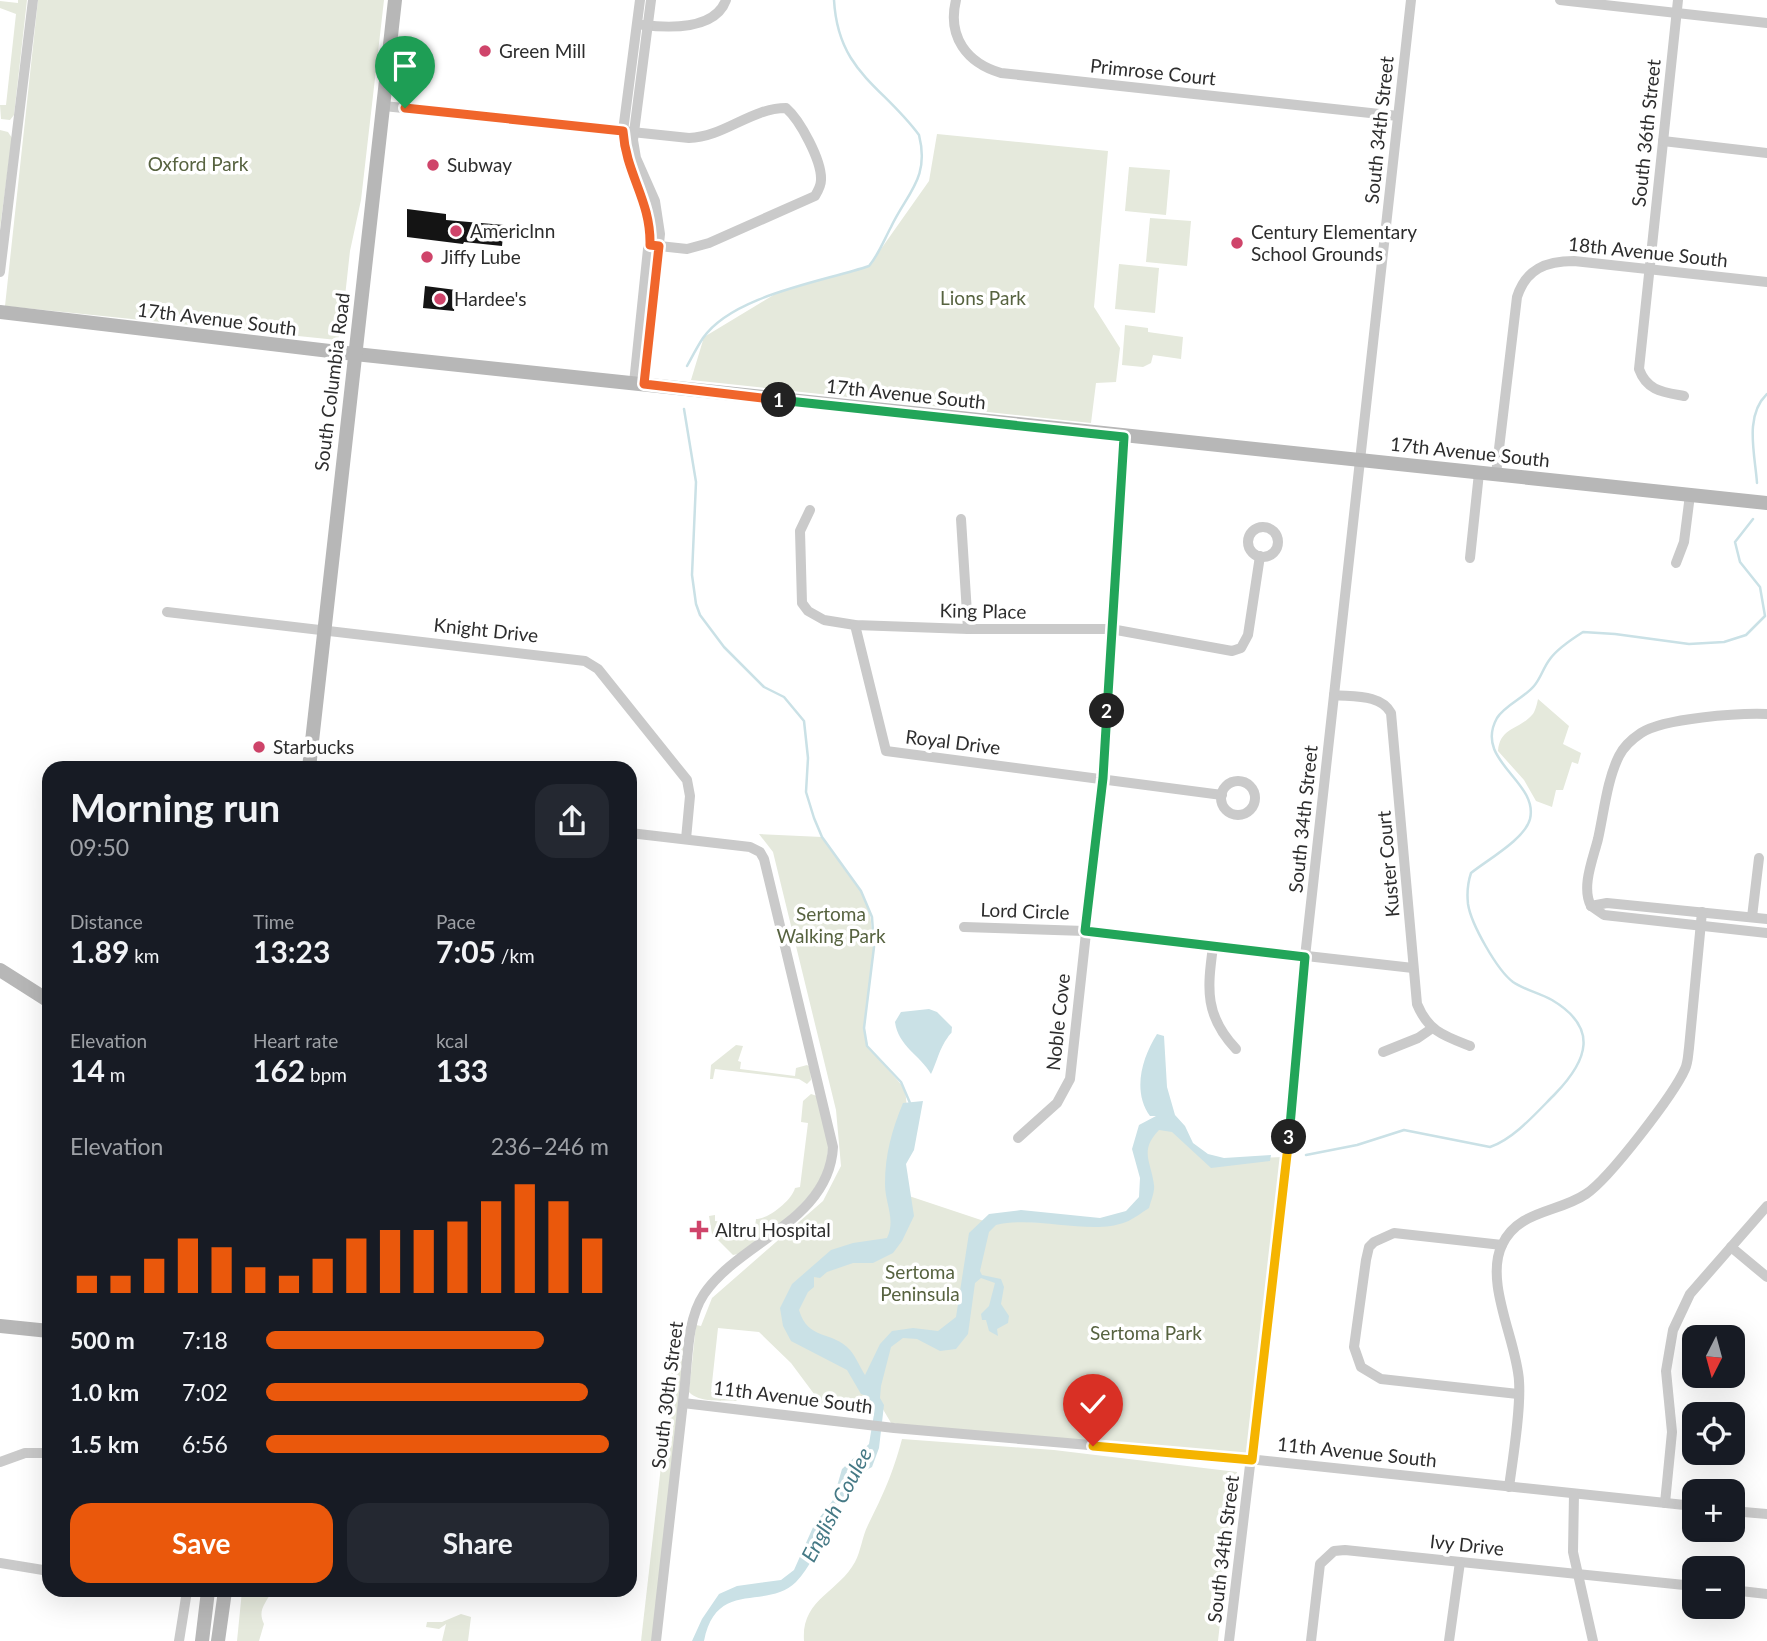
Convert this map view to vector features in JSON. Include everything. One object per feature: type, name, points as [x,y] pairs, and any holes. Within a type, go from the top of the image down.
[{"type":"street","points":[[0,272],[33,0]]},
{"type":"street","name":"South Columbia Road","points":[[310,761],[396,0]]},
{"type":"street","points":[[640,0],[643,25]]},
{"type":"street","points":[[639,384],[654,246],[649,214],[628,165],[629,132],[643,25],[651,0]]},
{"type":"street","points":[[643,25],[684,28],[716,14],[726,0]]},
{"type":"street","name":"Primrose Court","points":[[956,0],[953,21],[956,38],[966,54],[981,66],[1001,74],[1398,116]]},
{"type":"street","name":"South 34th Street","points":[[1229,1641],[1286,1164],[1305,957],[1411,0]]},
{"type":"street","points":[[1560,0],[1767,23]]},
{"type":"street","name":"South 36th Street","points":[[1678,0],[1639,369],[1644,382],[1659,391],[1684,396]]},
{"type":"street","points":[[384,106],[702,138],[771,108],[786,108],[797,117],[821,170],[821,183],[815,196],[709,243],[687,248],[654,246]]},
{"type":"street","points":[[1663,141],[1767,153]]},
{"type":"street","name":"18th Avenue South","points":[[1496,474],[1514,308],[1521,284],[1528,275],[1554,261],[1767,282]]},
{"type":"street","name":"17th Avenue South","points":[[0,312],[355,354],[1767,503]]},
{"type":"street","name":"Noble Cove","points":[[1018,1138],[1057,1103],[1070,1079],[1103,778],[1124,437]]},
{"type":"street","points":[[1470,558],[1479,473]]},
{"type":"street","points":[[1676,563],[1684,542],[1690,495]]},
{"type":"street","name":"King Place","points":[[810,510],[800,531],[802,603],[808,611],[824,620],[855,625],[968,629],[1111,629],[1232,651],[1241,648],[1248,635],[1260,556]]},
{"type":"street","points":[[961,519],[968,629]]},
{"type":"street","name":"Knight Drive","points":[[167,612],[585,661],[598,669],[687,780],[690,796],[685,839]]},
{"type":"street","name":"Royal Drive","points":[[855,625],[886,751],[1103,778]]},
{"type":"street","name":"Kuster Court","points":[[1334,695],[1381,702],[1388,706],[1394,721],[1416,1004],[1430,1029]]},
{"type":"street","points":[[1767,713],[1732,714],[1661,726],[1643,731],[1627,744],[1618,758],[1612,779],[1587,887],[1591,906],[1604,915],[1767,933]]},
{"type":"street","points":[[1103,778],[1222,795]]},
{"type":"street","points":[[637,834],[685,839]]},
{"type":"street","name":"South 30th Street","points":[[656,1641],[682,1403],[692,1326],[699,1301],[710,1286],[732,1266],[808,1205],[827,1177],[833,1154],[831,1133],[764,859],[760,852],[750,847],[685,839]]},
{"type":"street","points":[[1752,917],[1759,858]]},
{"type":"street","points":[[1591,906],[1607,903],[1767,919]]},
{"type":"street","points":[[1509,1487],[1519,1381],[1497,1270],[1502,1245],[1527,1218],[1566,1206],[1588,1194],[1663,1105],[1686,1068],[1702,912]]},
{"type":"street","name":"Lord Circle","points":[[964,927],[1085,931],[1413,968]]},
{"type":"street","points":[[1213,947],[1209,976],[1210,1009],[1223,1035],[1237,1049]]},
{"type":"street","points":[[0,970],[42,997]]},
{"type":"street","points":[[1383,1052],[1418,1038],[1430,1029],[1470,1046]]},
{"type":"street","points":[[1665,1503],[1672,1432],[1666,1371],[1673,1330],[1690,1294],[1767,1206]]},
{"type":"street","points":[[1502,1245],[1394,1233],[1374,1242],[1369,1247],[1366,1260],[1354,1347],[1362,1367],[1381,1379],[1518,1394]]},
{"type":"street","points":[[1731,1247],[1767,1277]]},
{"type":"street","points":[[0,1326],[42,1330]]},
{"type":"street","name":"11th Avenue South","points":[[682,1403],[890,1428],[1252,1460],[1682,1505]]},
{"type":"street","points":[[0,1462],[25,1453],[42,1454]]},
{"type":"street","points":[[1574,1494],[1572,1533],[1593,1641]]},
{"type":"street","points":[[1745,1512],[1767,1514]]},
{"type":"street","name":"Ivy Drive","points":[[1311,1641],[1320,1563],[1334,1551],[1682,1585]]},
{"type":"street","points":[[1449,1641],[1460,1562]]},
{"type":"street","points":[[0,1563],[42,1570]]},
{"type":"street","points":[[1745,1591],[1767,1594]]},
{"type":"street","points":[[178,1641],[186,1597]]},
{"type":"street","points":[[202,1641],[208,1597]]},
{"type":"street","points":[[214,1597],[219,1634]]},
{"type":"street","points":[[219,1634],[224,1597]]},
{"type":"green space","points":[[18,0],[27,0],[14,115],[10,120],[1,119],[0,105],[6,105],[16,14],[0,8],[0,1],[18,3]]},
{"type":"green space","name":"Oxford Park","points":[[38,0],[384,0],[361,200],[350,251],[341,333],[337,340],[5,306]]},
{"type":"green space","points":[[0,130],[8,132],[12,138],[0,228]]},
{"type":"green space","name":"Lions Park","points":[[937,134],[1108,151],[1094,307],[1120,348],[1116,382],[1096,383],[1091,423],[691,380],[704,337],[780,291],[869,266],[929,181]]},
{"type":"green space","points":[[1129,167],[1170,170],[1166,215],[1125,211]]},
{"type":"green space","points":[[1150,218],[1191,221],[1187,266],[1146,262]]},
{"type":"green space","points":[[1119,264],[1159,268],[1155,313],[1115,309]]},
{"type":"green space","points":[[1125,325],[1148,328],[1148,332],[1183,337],[1181,359],[1153,355],[1151,363],[1143,367],[1122,365]]},
{"type":"green space","points":[[1538,699],[1569,726],[1563,744],[1581,753],[1578,764],[1572,762],[1563,790],[1556,790],[1552,807],[1536,801],[1524,780],[1498,751],[1502,737],[1533,714]]},
{"type":"green space","points":[[759,834],[822,837],[863,895],[870,914],[874,947],[864,1028],[868,1046],[905,1089],[910,1135],[894,1191],[984,1221],[1101,1224],[1143,1204],[1142,1131],[1165,1119],[1196,1151],[1219,1160],[1283,1157],[1252,1460],[894,1428],[874,1394],[874,1414],[826,1410],[791,1363],[759,1332],[718,1328],[711,1392],[734,1394],[737,1401],[699,1398],[689,1392],[696,1325],[701,1326],[712,1298],[823,1201],[841,1166],[836,1110],[773,852]]},
{"type":"green space","points":[[736,1045],[743,1046],[738,1061],[741,1062],[740,1069],[795,1076],[796,1068],[807,1065],[810,1067],[811,1080],[807,1084],[799,1079],[715,1069],[713,1079],[710,1079],[711,1065]]},
{"type":"green space","points":[[811,1094],[817,1096],[828,1143],[825,1167],[818,1183],[808,1197],[781,1222],[733,1255],[712,1234],[709,1216],[715,1215],[715,1221],[755,1226],[756,1219],[773,1212],[785,1203],[795,1188],[800,1187],[808,1123],[801,1122],[803,1101]]},
{"type":"green space","points":[[680,1339],[685,1343],[653,1641],[641,1641],[675,1344]]},
{"type":"green space","points":[[902,1439],[1054,1450],[1237,1472],[1218,1641],[804,1641],[808,1615],[855,1562]]},
{"type":"green space","points":[[241,1597],[268,1597],[262,1611],[264,1624],[259,1641],[237,1641]]},
{"type":"green space","points":[[461,1614],[471,1617],[468,1641],[442,1641],[446,1624],[439,1629],[426,1627],[427,1622],[442,1622]]},
{"type":"water","points":[[929,1009],[937,1012],[952,1027],[931,1074],[900,1038],[895,1022],[901,1012]]},
{"type":"water","points":[[1157,1034],[1164,1036],[1167,1087],[1175,1115],[1185,1126],[1193,1143],[1208,1154],[1224,1158],[1271,1155],[1270,1161],[1211,1168],[1172,1132],[1159,1130],[1148,1150],[1154,1185],[1152,1199],[1149,1208],[1132,1219],[1112,1226],[1097,1227],[1028,1222],[996,1225],[989,1232],[980,1271],[982,1275],[1001,1279],[1004,1287],[1001,1304],[1009,1316],[1008,1323],[997,1329],[998,1336],[989,1331],[986,1320],[982,1320],[981,1314],[989,1306],[995,1283],[981,1278],[975,1283],[968,1334],[956,1349],[940,1351],[917,1339],[903,1338],[891,1347],[881,1386],[880,1398],[884,1405],[879,1448],[872,1467],[849,1489],[806,1570],[796,1582],[784,1590],[731,1602],[719,1609],[710,1622],[704,1641],[692,1641],[702,1619],[719,1594],[737,1586],[781,1580],[794,1570],[814,1525],[833,1500],[842,1469],[869,1444],[874,1414],[869,1397],[861,1394],[847,1370],[791,1341],[783,1326],[780,1308],[792,1284],[831,1250],[853,1243],[887,1238],[890,1224],[885,1191],[886,1162],[892,1133],[903,1103],[923,1101],[914,1150],[906,1164],[914,1216],[902,1241],[893,1253],[873,1263],[853,1263],[827,1272],[820,1278],[814,1277],[814,1287],[808,1292],[799,1310],[808,1327],[850,1350],[865,1375],[880,1344],[892,1331],[913,1328],[938,1331],[956,1317],[969,1233],[989,1214],[1021,1210],[1100,1218],[1126,1211],[1139,1197],[1140,1178],[1132,1149],[1139,1125],[1156,1116],[1150,1116],[1141,1096],[1140,1085],[1143,1064]]},
{"type":"building","name":"AmericInn","points":[[407,209],[446,214],[446,220],[504,225],[502,246],[407,237]]},
{"type":"building","name":"Hardee's","points":[[425,286],[456,290],[454,311],[423,308]]},
{"type":"waterway","points":[[687,366],[703,338],[717,323],[735,311],[780,292],[869,266],[915,184],[922,163],[919,135],[853,61],[837,24],[834,0]]},
{"type":"waterway","name":"English Coulee","points":[[1757,483],[1753,424],[1755,413],[1767,394]]},
{"type":"waterway","points":[[684,409],[696,482],[692,575],[696,604],[700,615],[724,647],[764,687],[784,697],[804,721],[808,758],[806,792],[814,818],[822,837],[861,891],[872,917],[874,947],[864,1028],[867,1046],[901,1082],[910,1103]]},
{"type":"waterway","name":"English Coulee","points":[[1306,1155],[1357,1145],[1404,1130],[1490,1147],[1508,1138],[1525,1124],[1575,1069],[1584,1045],[1577,1022],[1552,1000],[1518,985],[1507,976],[1479,934],[1470,913],[1468,888],[1471,873],[1505,849],[1527,827],[1530,819],[1530,806],[1525,793],[1499,759],[1493,747],[1492,733],[1500,713],[1534,686],[1557,652],[1583,632],[1689,644],[1724,642],[1746,635],[1765,616],[1760,587],[1740,562],[1735,542],[1753,519]]},
{"type":"place","name":"Green Mill","points":[[485,51]]},
{"type":"place","name":"Subway","points":[[433,165]]},
{"type":"place","name":"AmericInn","points":[[456,231]]},
{"type":"place","name":"Century Elementary School Grounds","points":[[1237,243]]},
{"type":"place","name":"Jiffy Lube","points":[[427,257]]},
{"type":"place","name":"Hardee's","points":[[440,299]]},
{"type":"place","name":"Starbucks","points":[[259,747]]},
{"type":"place","name":"Altru Hospital","points":[[699,1230]]},
{"type":"route","points":[[405,108],[623,131],[628,165],[649,214],[650,245],[659,246],[644,384],[1124,437],[1103,778],[1085,931],[1305,957],[1286,1164],[1252,1460],[1093,1446]]},
{"type":"park label","name":"Sertoma Walking Park","points":[[831,925]]},
{"type":"park label","name":"Sertoma Peninsula","points":[[920,1283]]},
{"type":"park label","name":"Sertoma Park","points":[[1146,1333]]}]
